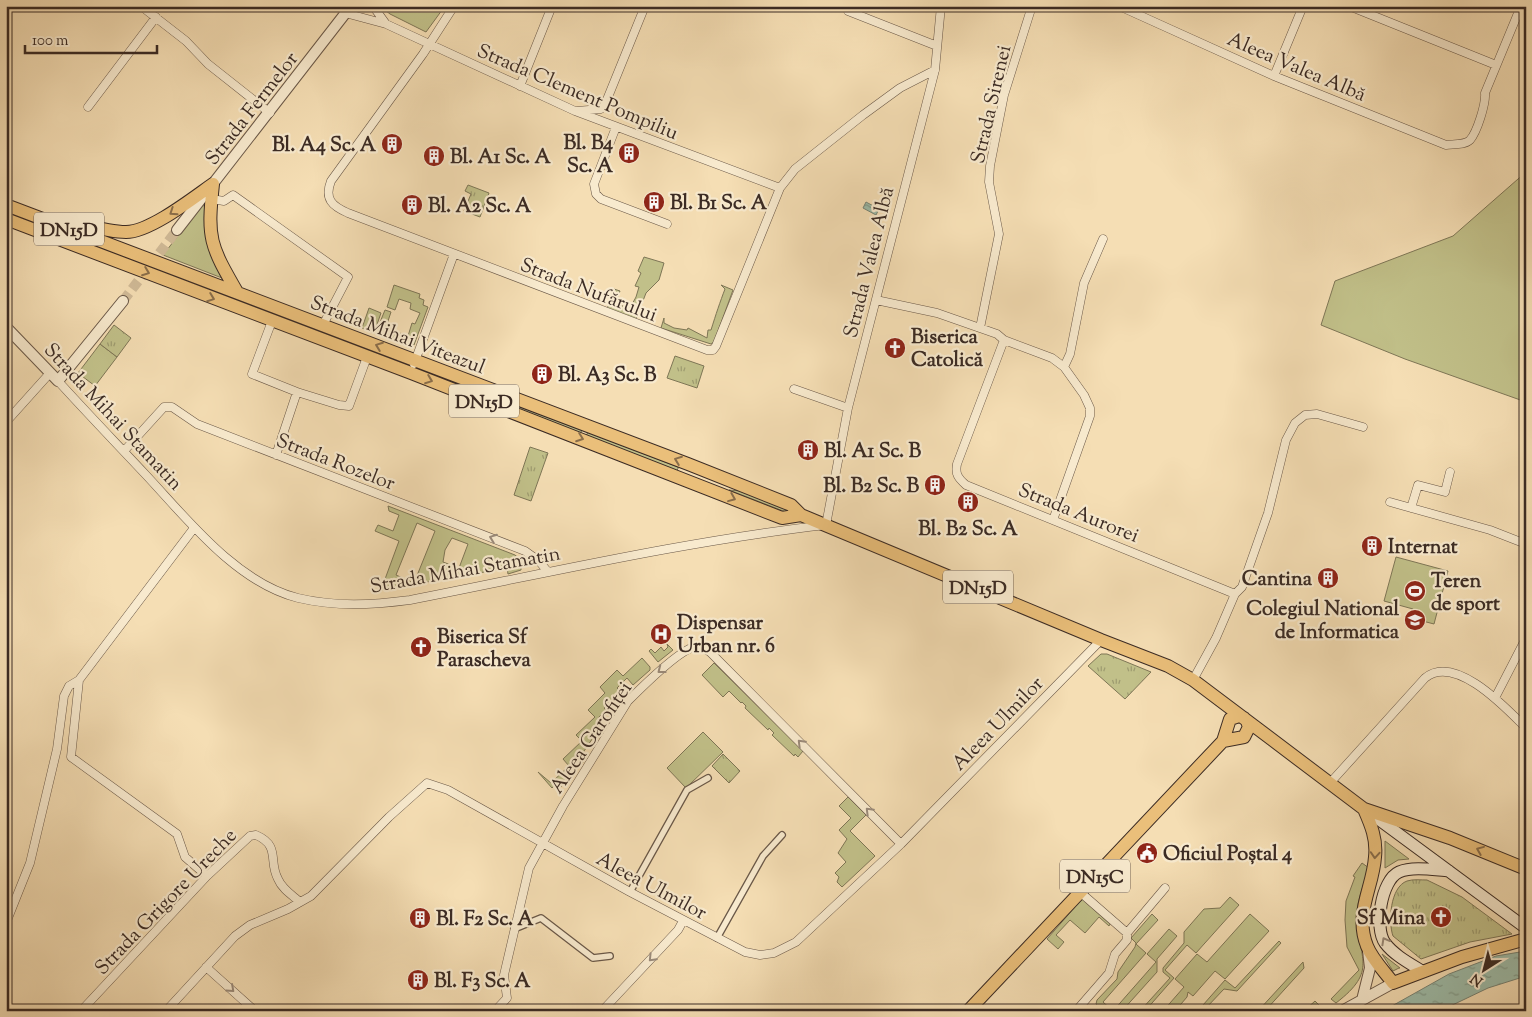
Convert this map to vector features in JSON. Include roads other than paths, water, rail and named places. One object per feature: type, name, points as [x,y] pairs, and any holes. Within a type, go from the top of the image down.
[{"type":"main road","points":[[213,184],[210,232],[213,249],[237,292]]},
{"type":"main road","points":[[27,213],[116,232],[130,232],[165,217],[213,184]]},
{"type":"main road","name":"Strada Mihai Viteazul","points":[[6,205],[791,505],[801,515],[1101,640],[1155,660],[1193,680],[1217,700],[1526,928]]},
{"type":"main road","name":"Strada Mihai Viteazul","points":[[6,219],[411,373],[780,524]]},
{"type":"main road","points":[[287,327],[292,314]]},
{"type":"main road","points":[[780,524],[801,515]]},
{"type":"main road","name":"Strada Mihai Viteazul","points":[[1217,700],[1227,726]]},
{"type":"main road","points":[[1223,741],[1227,726],[1234,717],[1245,720],[1248,731],[1240,739],[1228,735],[1227,726]]},
{"type":"main road","name":"Strada Mihai Viteazul","points":[[1223,741],[1240,739],[1275,743]]},
{"type":"main road","name":"DN15C","points":[[968,1011],[1223,741]]},
{"type":"main road","points":[[1364,809],[1372,826],[1376,844],[1374,864],[1361,916],[1367,947],[1394,983],[1422,971],[1526,939]]},
{"type":"main road","name":"Strada Mihai Viteazul","points":[[1364,809],[1450,838],[1526,868]]},
{"type":"main road","points":[[1422,971],[1396,954],[1384,940],[1380,919],[1383,899],[1389,883],[1398,872],[1415,870],[1449,872]]},
{"type":"street","points":[[141,6],[186,41],[208,64],[270,112]]},
{"type":"street","name":"Strada Clement Pompiliu","points":[[373,6],[386,24],[575,111],[780,188]]},
{"type":"street","name":"Strada Nufărului","points":[[454,6],[428,44],[424,54],[331,181],[328,195],[329,200],[336,208],[595,309],[707,350],[713,350],[780,188],[795,169],[900,88],[935,70]]},
{"type":"street","points":[[520,86],[552,6]]},
{"type":"street","points":[[575,111],[601,109],[606,102],[645,6]]},
{"type":"street","name":"Strada Valea Albă","points":[[826,525],[848,408],[935,70],[942,6]]},
{"type":"street","name":"Strada Sirenei","points":[[980,328],[999,240],[996,213],[989,182],[990,166],[1004,95],[1032,6]]},
{"type":"street","name":"Aleea Valea Albă","points":[[1119,6],[1274,76],[1446,145],[1464,143],[1470,140],[1486,103],[1485,94],[1496,65]]},
{"type":"street","points":[[1274,76],[1303,6]]},
{"type":"street","points":[[1349,6],[1496,65],[1521,6]]},
{"type":"street","points":[[348,10],[386,24]]},
{"type":"street","name":"Strada Fermelor","points":[[177,230],[348,10]]},
{"type":"street","points":[[848,11],[937,46]]},
{"type":"street","points":[[88,107],[156,17]]},
{"type":"street","points":[[616,127],[594,184],[596,194],[601,199],[667,224]]},
{"type":"street","points":[[212,199],[224,201],[233,195],[348,277],[323,325]]},
{"type":"street","points":[[1064,366],[1070,354],[1084,282],[1103,239]]},
{"type":"street","points":[[411,373],[454,254]]},
{"type":"street","points":[[876,300],[937,313],[980,328],[997,334],[1004,340],[1052,358],[1064,366],[1084,395],[1090,408],[1090,416],[1053,520]]},
{"type":"street","points":[[58,381],[123,301]]},
{"type":"street","points":[[272,321],[252,374],[297,392],[339,406],[349,406],[367,356]]},
{"type":"street","name":"Strada Mihai Stamatin","points":[[6,327],[194,528],[238,566],[263,583],[296,597],[336,605],[372,605],[410,600],[780,524],[826,525]]},
{"type":"street","name":"Strada Aurorei","points":[[1004,340],[956,472],[959,479],[966,485],[1235,594]]},
{"type":"street","points":[[6,422],[50,373]]},
{"type":"street","points":[[794,389],[848,408]]},
{"type":"street","points":[[276,455],[297,392]]},
{"type":"street","name":"Strada Rozelor","points":[[124,451],[164,407],[172,406],[197,424],[525,551],[539,561],[548,572]]},
{"type":"street","points":[[1193,680],[1216,638],[1235,594],[1242,587],[1268,513],[1279,460],[1286,440],[1295,423],[1305,415],[1317,414],[1363,426]]},
{"type":"street","points":[[1411,508],[1418,485],[1445,492],[1450,472]]},
{"type":"street","points":[[1390,502],[1490,530],[1526,544]]},
{"type":"street","points":[[6,923],[30,863],[58,749],[64,696],[69,686],[79,680],[194,528]]},
{"type":"street","points":[[1495,698],[1526,638]]},
{"type":"street","name":"Aleea Ulmilor","points":[[166,1011],[235,936],[250,925],[311,896],[388,817],[427,784],[448,790],[542,844],[717,938],[752,954],[767,955],[784,949],[796,942],[901,844],[1101,640]]},
{"type":"street","name":"Aleea Garofiței","points":[[495,1011],[507,998],[504,975],[525,879],[542,844],[628,701],[645,683],[689,649],[702,648],[710,652],[901,844]]},
{"type":"street","points":[[1330,783],[1431,673],[1437,670],[1450,672],[1495,698],[1526,728]]},
{"type":"street","points":[[79,680],[72,757],[177,834],[185,857],[207,876]]},
{"type":"street","points":[[630,892],[687,790],[708,778]]},
{"type":"street","name":"Strada Grigore Ureche","points":[[81,1011],[207,876],[250,836],[256,835],[263,838],[273,850],[279,882],[300,902]]},
{"type":"street","points":[[717,938],[764,856],[782,835]]},
{"type":"street","points":[[1076,1011],[1109,973],[1115,954],[1127,940],[1127,933],[1165,888]]},
{"type":"street","points":[[1080,892],[1127,933]]},
{"type":"street","points":[[514,929],[541,918],[593,958],[610,956]]},
{"type":"street","points":[[602,1011],[678,930],[684,921]]},
{"type":"street","points":[[1362,1000],[1370,964],[1367,947]]},
{"type":"street","points":[[206,967],[255,1011]]},
{"type":"street","points":[[1342,1011],[1394,983]]},
{"type":"water","points":[[866,202],[879,209],[876,215],[863,208]]},
{"type":"water","points":[[1526,951],[1526,976],[1488,988],[1440,1011],[1383,1011],[1449,974],[1496,956]]},
{"type":"tunnel","points":[[123,301],[177,230]]},
{"type":"place","name":"Bl. A4 Sc. A","points":[[392,144]]},
{"type":"place","name":"Bl. B4 Sc. A","points":[[629,153]]},
{"type":"place","name":"Bl. A1 Sc. A","points":[[434,156]]},
{"type":"place","name":"Bl. B1 Sc. A","points":[[654,202]]},
{"type":"place","name":"Bl. A2 Sc. A","points":[[412,205]]},
{"type":"place","name":"Biserica Catolică","points":[[895,348]]},
{"type":"place","name":"Bl. A3 Sc. B","points":[[542,374]]},
{"type":"place","name":"Bl. A1 Sc. B","points":[[808,450]]},
{"type":"place","name":"Bl. B2 Sc. B","points":[[935,485]]},
{"type":"place","name":"Bl. B2 Sc. A","points":[[968,502]]},
{"type":"place","name":"Internat","points":[[1372,546]]},
{"type":"place","name":"Cantina","points":[[1328,578]]},
{"type":"place","name":"Teren de sport","points":[[1415,591]]},
{"type":"place","name":"Colegiul National de Informatica","points":[[1415,620]]},
{"type":"place","name":"Dispensar Urban nr. 6","points":[[661,634]]},
{"type":"place","name":"Biserica Sf Parascheva","points":[[421,647]]},
{"type":"place","name":"Oficiul Poștal 4","points":[[1147,853]]},
{"type":"place","name":"Sf Mina","points":[[1441,917]]},
{"type":"place","name":"Bl. F2 Sc. A","points":[[420,918]]},
{"type":"place","name":"Bl. F3 Sc. A","points":[[418,980]]}]
